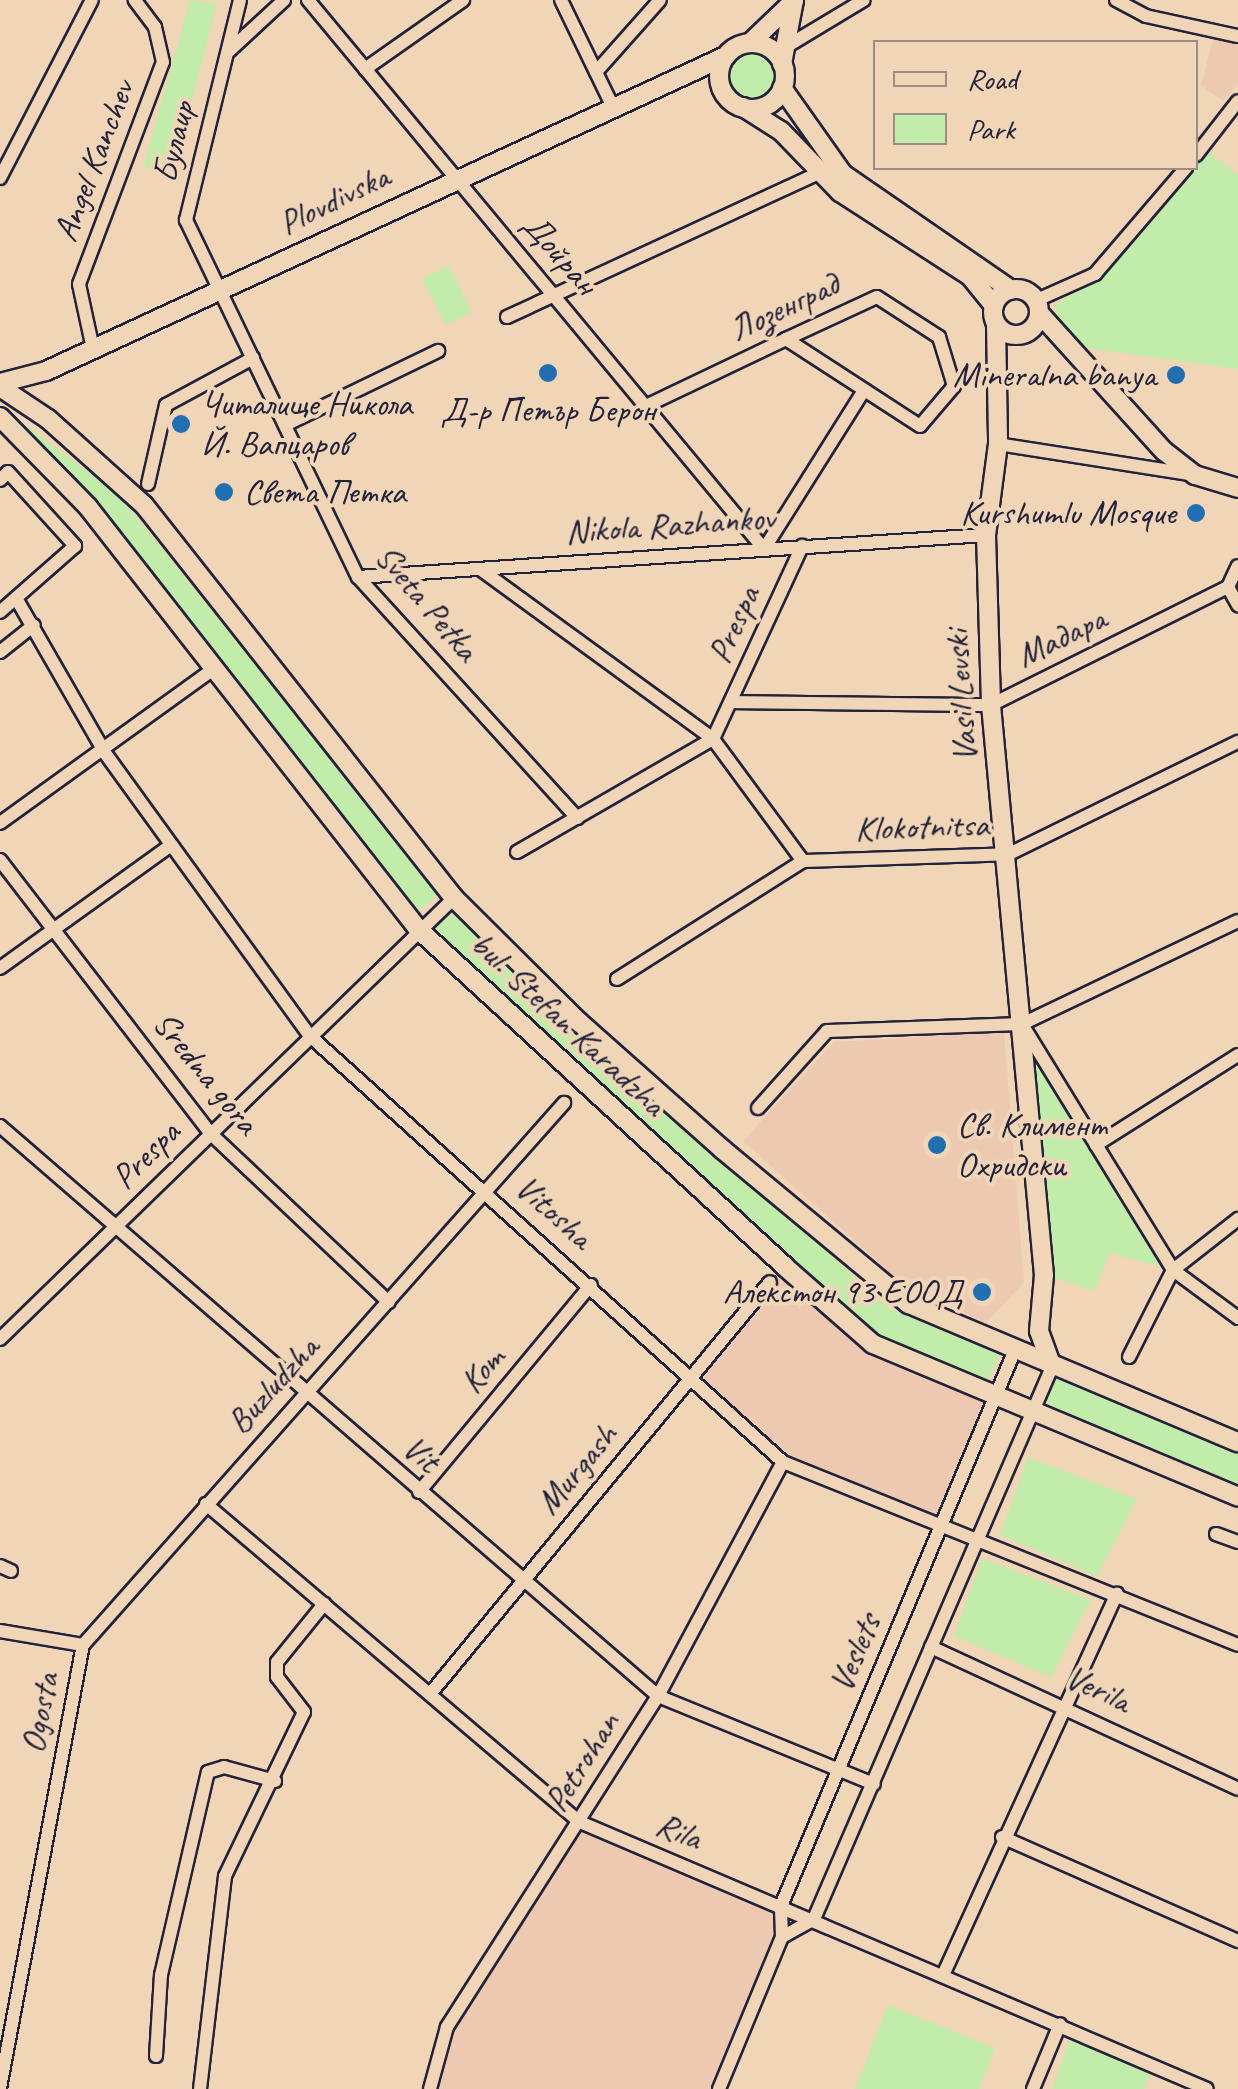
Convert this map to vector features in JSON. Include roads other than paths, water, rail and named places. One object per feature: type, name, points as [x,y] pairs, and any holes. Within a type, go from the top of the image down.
[{"type":"street","points":[[0,178],[92,0]]},
{"type":"street","name":"Angel Kanchev","points":[[94,349],[79,284],[162,62],[155,27],[134,0]]},
{"type":"street","name":"Булаир","points":[[220,292],[186,220],[239,0]]},
{"type":"street","points":[[227,52],[284,0]]},
{"type":"street","name":"Дойран","points":[[308,0],[454,178],[650,404],[764,549]]},
{"type":"street","points":[[364,68],[463,0]]},
{"type":"street","points":[[561,0],[613,107]]},
{"type":"street","points":[[596,72],[660,0]]},
{"type":"street","points":[[724,92],[719,74],[726,56],[750,43],[794,0]]},
{"type":"street","points":[[794,0],[782,64],[782,88],[843,174],[1038,307],[1076,358],[1196,476]]},
{"type":"street","points":[[831,0],[849,7]]},
{"type":"street","points":[[788,45],[864,0]]},
{"type":"street","points":[[1116,0],[1146,16],[1238,36]]},
{"type":"street","points":[[750,43],[770,48],[782,64]]},
{"type":"street","name":"Plovdivska","points":[[5,388],[726,56]]},
{"type":"street","points":[[680,76],[724,92],[781,131],[819,173],[970,276],[995,315],[1076,358]]},
{"type":"street","points":[[743,107],[770,102],[782,88]]},
{"type":"street","points":[[1198,152],[1238,102]]},
{"type":"street","points":[[1001,363],[1025,334],[1038,307],[1096,274],[1184,170]]},
{"type":"street","points":[[507,317],[819,173]]},
{"type":"street","points":[[995,315],[1012,290]]},
{"type":"street","name":"Sveta Petka","points":[[220,292],[358,577],[577,818]]},
{"type":"street","name":"Лозенград","points":[[650,404],[877,297],[939,336],[954,386],[920,426],[864,390]]},
{"type":"street","name":"Vasil Levski","points":[[995,315],[1001,363],[998,444],[986,535],[990,705],[1009,854],[1044,1275],[1039,1331]]},
{"type":"street","points":[[764,549],[864,390],[786,339]]},
{"type":"street","points":[[287,424],[438,350]]},
{"type":"street","points":[[148,484],[166,405],[253,358]]},
{"type":"street","points":[[39,412],[46,371]]},
{"type":"street","name":"bul. Stefan Karadzha","points":[[5,388],[39,412],[144,505],[454,898],[579,1022],[890,1293],[1052,1366],[1238,1442]]},
{"type":"street","name":"bul. Stefan Karadzha","points":[[0,416],[88,506],[418,929],[873,1344],[1238,1497]]},
{"type":"street","points":[[998,444],[1196,476],[1238,488]]},
{"type":"street","points":[[0,480],[8,472],[74,546],[0,612]]},
{"type":"street","name":"Nikola Razhankov","points":[[358,577],[986,535]]},
{"type":"street","name":"Prespa","points":[[713,739],[802,546]]},
{"type":"street","points":[[1238,566],[1228,587],[1238,606]]},
{"type":"street","points":[[480,570],[713,739],[803,861],[617,979]]},
{"type":"street","name":"Мадара","points":[[732,702],[990,705],[1228,587]]},
{"type":"street","name":"Vitosha","points":[[16,598],[105,753],[310,1036],[591,1285],[783,1462],[1238,1645]]},
{"type":"street","points":[[0,652],[34,625]]},
{"type":"street","points":[[0,823],[105,753],[216,667]]},
{"type":"street","points":[[517,852],[713,739]]},
{"type":"street","name":"Klokotnitsa","points":[[803,861],[1009,854],[1238,742]]},
{"type":"street","points":[[0,968],[171,845]]},
{"type":"street","name":"Sredna gora","points":[[0,860],[210,1134],[390,1302]]},
{"type":"street","name":"Prespa","points":[[0,1339],[454,898]]},
{"type":"street","points":[[758,1108],[826,1031],[1022,1024],[1238,921]]},
{"type":"street","name":"Vasil Levski","points":[[1022,1024],[1172,1270],[1238,1318]]},
{"type":"street","points":[[1096,1145],[1238,1055]]},
{"type":"street","name":"Buzludzha","points":[[83,1644],[488,1194],[564,1103]]},
{"type":"street","name":"Vit","points":[[3,1135],[658,1696],[874,1784]]},
{"type":"street","points":[[1129,1357],[1172,1270],[1238,1219]]},
{"type":"street","name":"Murgash","points":[[430,1694],[770,1282]]},
{"type":"street","name":"Kom","points":[[419,1492],[591,1285]]},
{"type":"street","points":[[1016,1350],[1039,1331],[1052,1366]]},
{"type":"street","name":"Veslets","points":[[719,2089],[782,1937],[781,1906],[1016,1350]]},
{"type":"street","name":"Veslets","points":[[814,1918],[1052,1366]]},
{"type":"street","name":"Petrohan","points":[[430,2089],[447,2027],[658,1696],[783,1462]]},
{"type":"street","name":"Rila","points":[[206,1504],[580,1822],[944,1973],[1207,2089]]},
{"type":"street","points":[[1216,1534],[1238,1542]]},
{"type":"street","points":[[944,1973],[1002,1837],[1117,1594]]},
{"type":"street","points":[[200,2089],[225,1876],[275,1780],[304,1712],[277,1677],[277,1662],[324,1604]]},
{"type":"street","points":[[0,1631],[83,1644]]},
{"type":"street","name":"Ogosta","points":[[0,2088],[4,2041],[83,1644]]},
{"type":"street","name":"Verila","points":[[931,1647],[1238,1789]]},
{"type":"street","points":[[156,2056],[161,1975],[208,1772],[224,1768],[275,1780]]},
{"type":"street","points":[[1002,1837],[1238,1941]]},
{"type":"street","points":[[782,1937],[814,1918]]},
{"type":"street","points":[[1033,2089],[1060,2024]]},
{"type":"place","name":"Д-р Петър Берон","points":[[548,373]]},
{"type":"place","name":"Mineralna banya","points":[[1176,375]]},
{"type":"place","name":"Читалище Никола Й. Вапцаров","points":[[181,424]]},
{"type":"place","name":"Света Петка","points":[[224,492]]},
{"type":"place","name":"Kurshumlu Mosque","points":[[1196,513]]},
{"type":"place","name":"Св. Климент Охридски","points":[[937,1145]]},
{"type":"place","name":"Алекстон 93 ЕООД","points":[[982,1292]]}]
